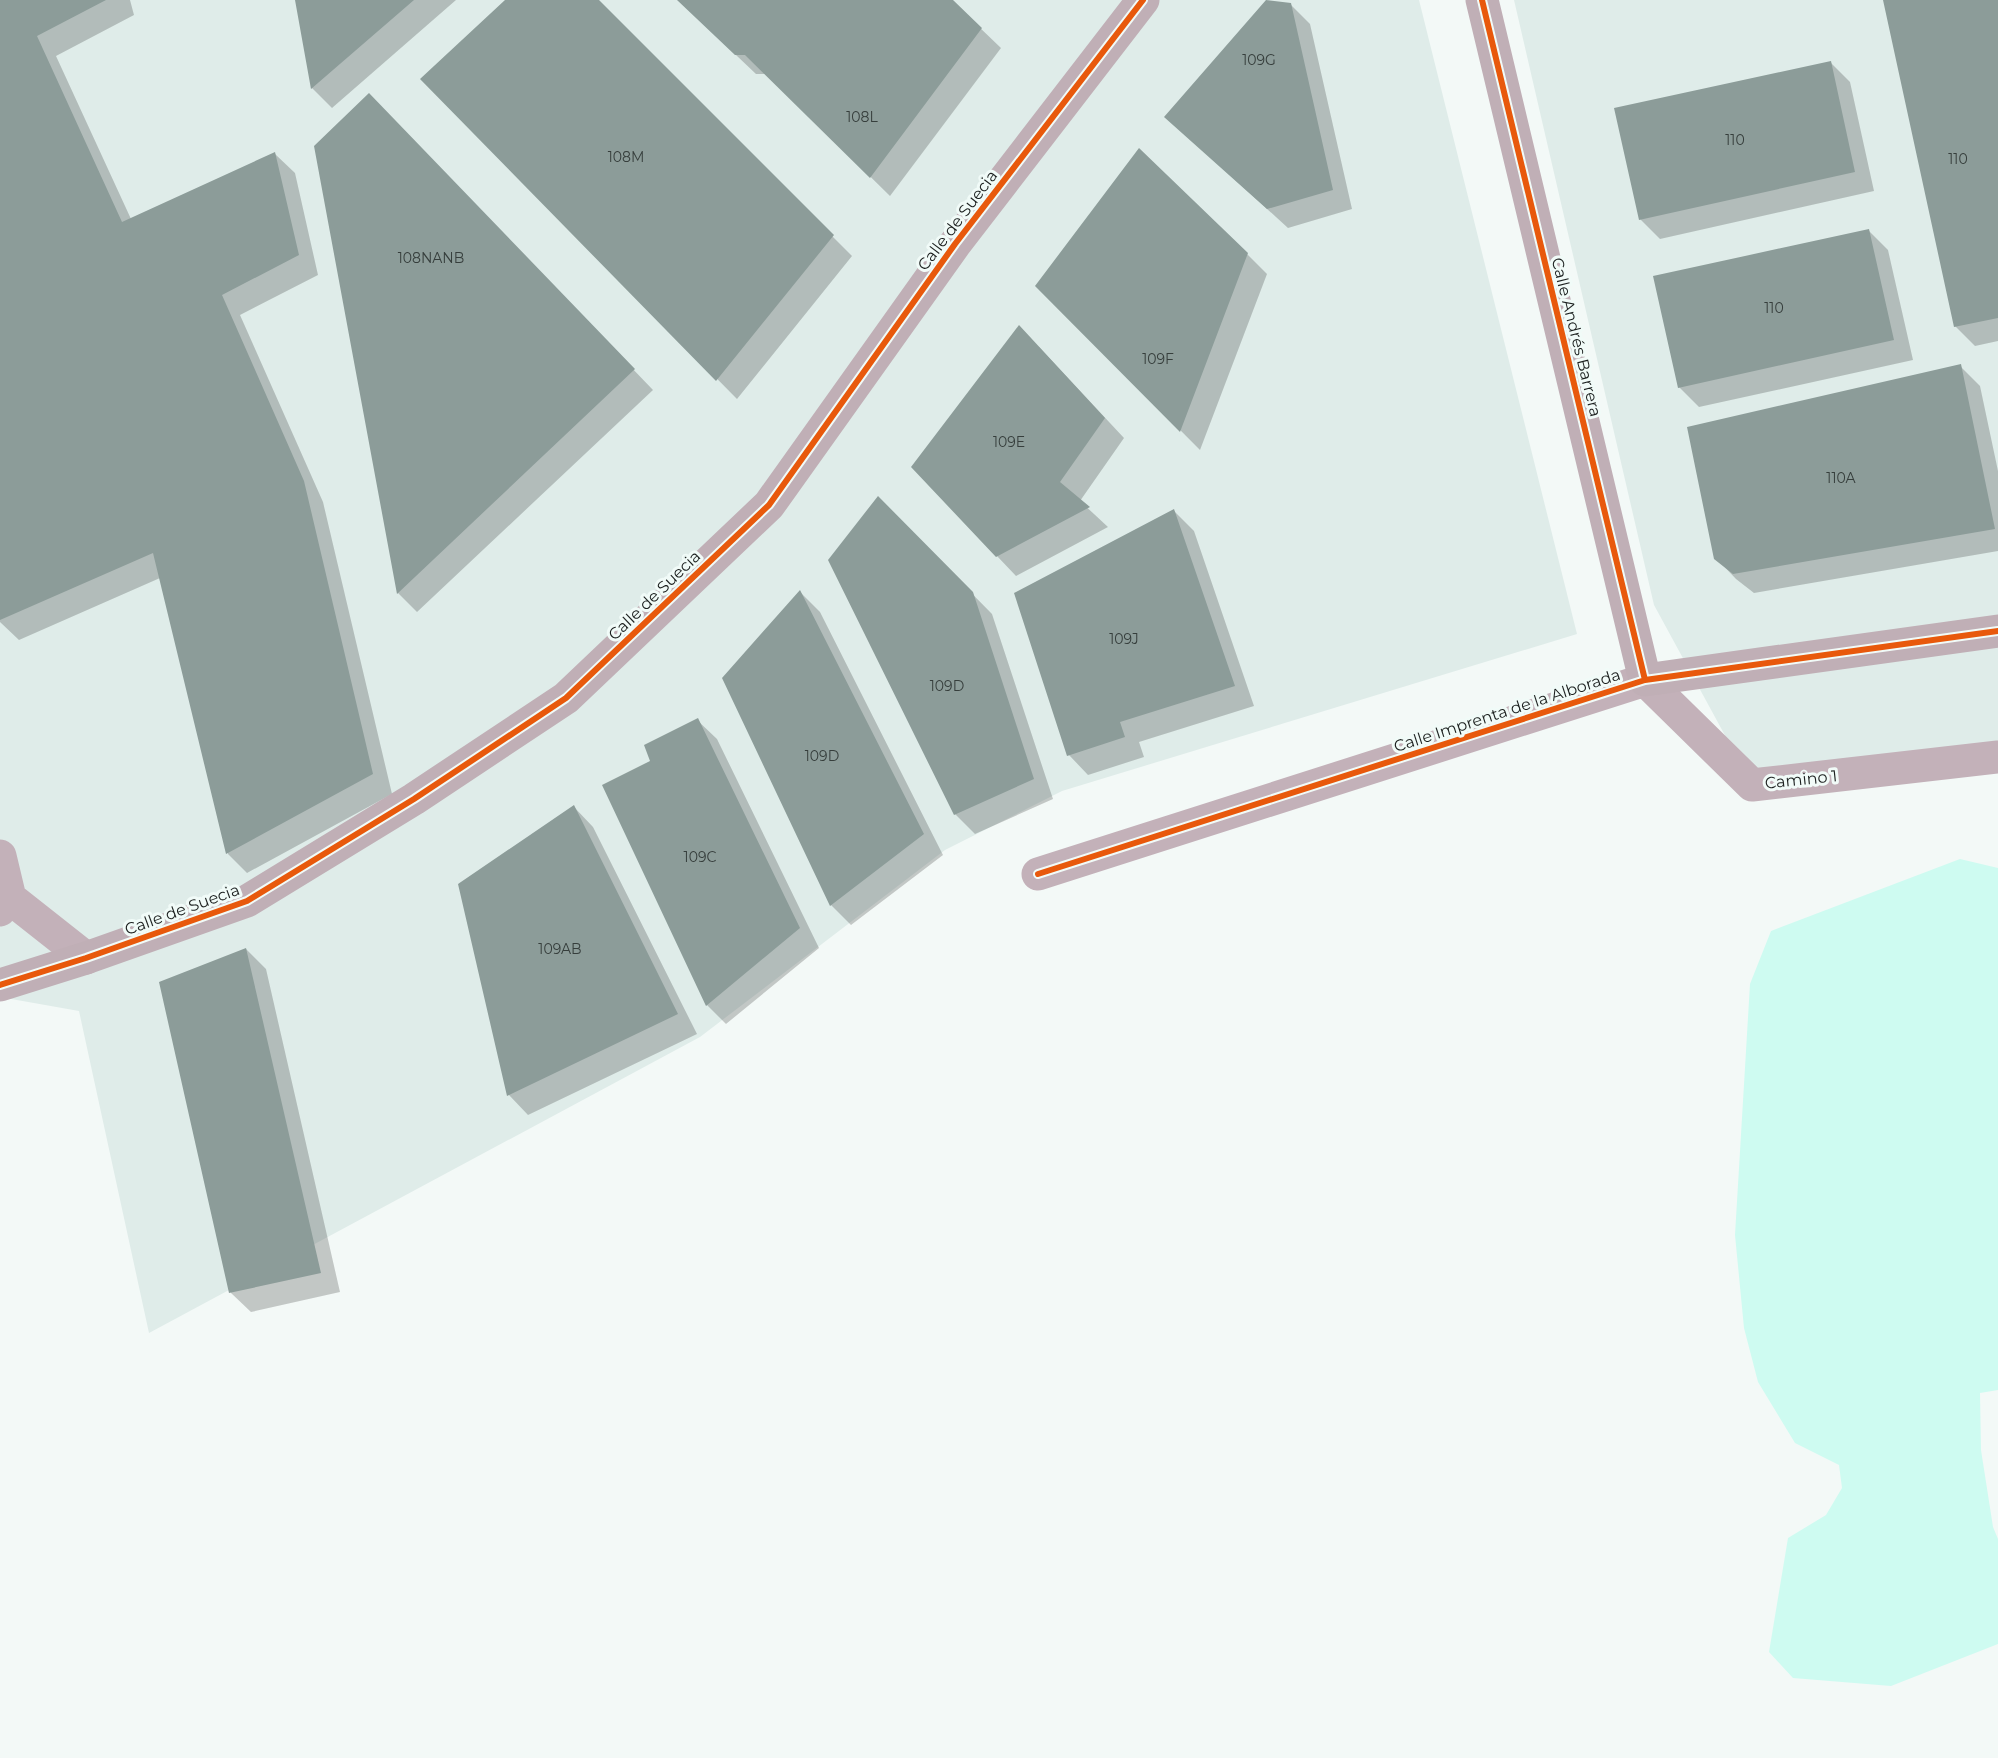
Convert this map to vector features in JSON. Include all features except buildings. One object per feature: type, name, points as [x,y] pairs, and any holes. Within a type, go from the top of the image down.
[{"type":"street","name":"Calle de Suecia","points":[[0,986],[247,901],[414,799],[566,699],[769,505],[955,244],[1143,0]]},
{"type":"street","name":"Calle Andrés Barrera","points":[[1482,0],[1645,680]]},
{"type":"street","name":"Calle Imprenta de la Alborada","points":[[1038,874],[1645,680],[1998,631]]},
{"type":"street","name":"Camino 1","points":[[1645,680],[1752,785],[1998,757]]},
{"type":"street","points":[[0,856],[5,904],[86,958]]},
{"type":"shaded area","points":[[0,0],[1419,0],[1577,634],[1062,791],[945,850],[700,1037],[149,1333],[79,1011],[0,997]]},
{"type":"shaded area","points":[[1514,0],[1998,0],[1998,757],[1752,785],[1654,605]]},
{"type":"green space","points":[[1960,859],[1998,868],[1998,1390],[1980,1393],[1981,1450],[1993,1527],[1998,1539],[1998,1644],[1891,1686],[1793,1678],[1769,1652],[1788,1538],[1826,1515],[1842,1488],[1839,1465],[1795,1443],[1758,1382],[1744,1328],[1735,1235],[1750,984],[1771,931]]},
{"type":"cycle path","points":[[0,985],[86,958],[247,901],[414,799],[566,698],[769,505],[955,244],[1143,0]]},
{"type":"cycle path","points":[[1482,0],[1645,680]]},
{"type":"cycle path","points":[[1038,874],[1645,680],[1998,631]]}]
